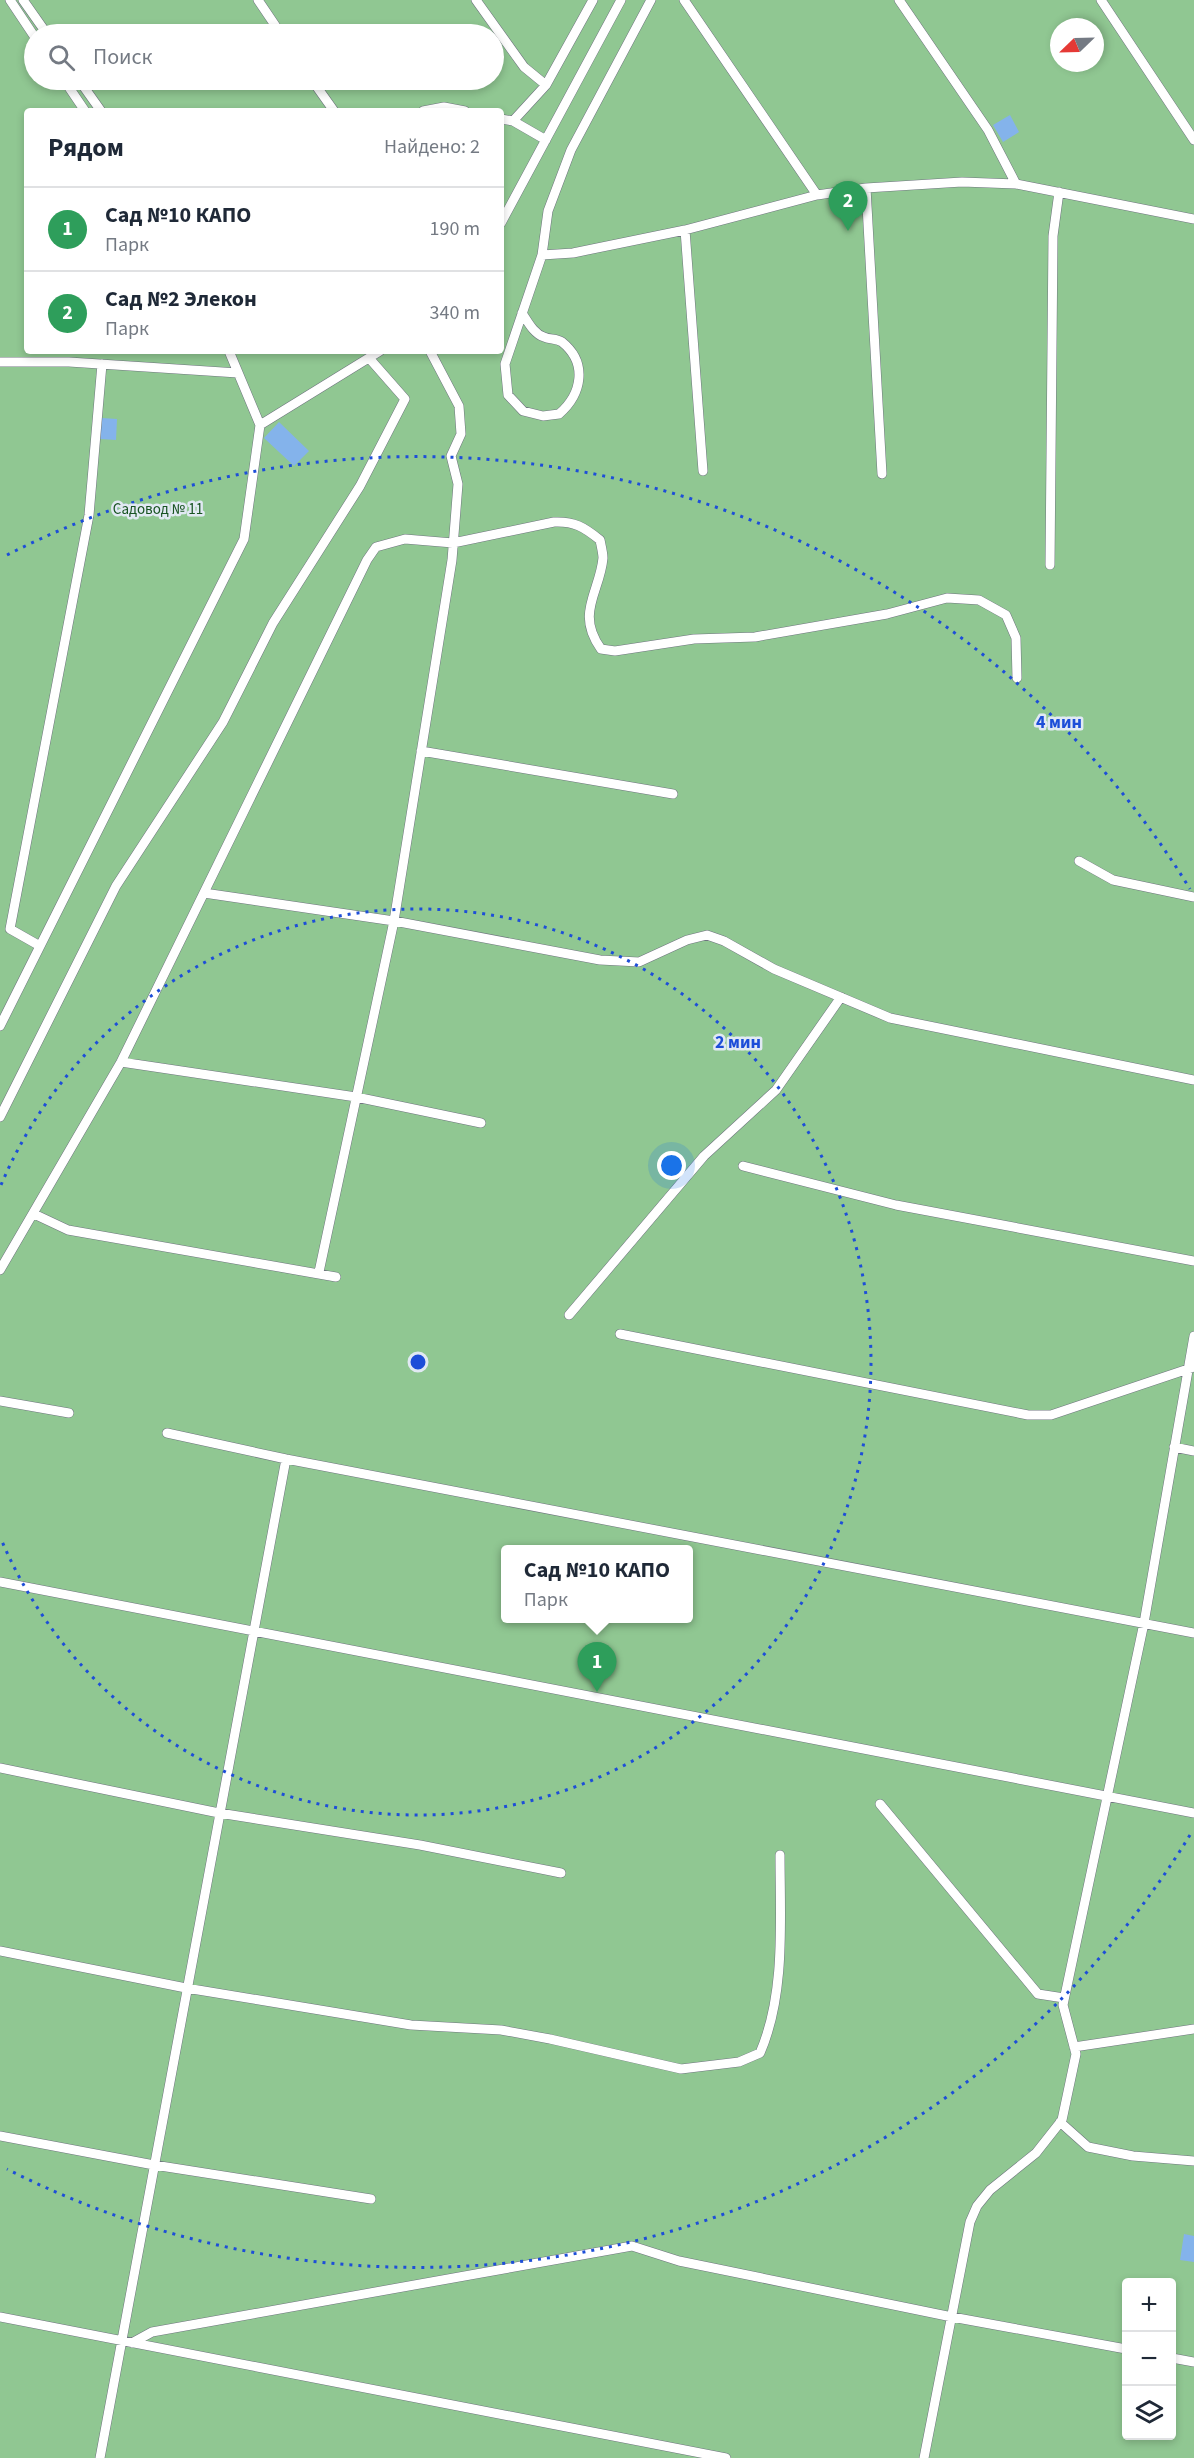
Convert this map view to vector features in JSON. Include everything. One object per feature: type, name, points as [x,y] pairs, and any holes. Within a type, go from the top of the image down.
[{"type":"lane","points":[[10,0],[26,24]]},
{"type":"lane","points":[[23,0],[40,24]]},
{"type":"lane","points":[[258,0],[274,24]]},
{"type":"lane","points":[[476,0],[493,24]]},
{"type":"lane","points":[[513,121],[546,85],[593,0]]},
{"type":"lane","points":[[504,217],[621,0]]},
{"type":"lane","points":[[522,313],[532,328],[543,337],[559,340],[571,351],[581,374],[576,394],[559,414],[543,416],[522,411],[508,395],[505,364],[522,313],[542,255],[548,211],[571,150],[651,0]]},
{"type":"lane","points":[[684,0],[817,195]]},
{"type":"lane","points":[[899,0],[988,130],[1016,184]]},
{"type":"lane","points":[[1101,0],[1194,140]]},
{"type":"lane","points":[[504,39],[524,67],[546,85]]},
{"type":"lane","points":[[71,90],[83,108]]},
{"type":"lane","points":[[86,90],[99,108]]},
{"type":"lane","points":[[319,90],[332,108]]},
{"type":"lane","points":[[504,120],[513,121],[546,140]]},
{"type":"lane","points":[[542,255],[573,253],[685,230],[817,195],[866,188],[962,182],[1016,184],[1194,219]]},
{"type":"lane","points":[[866,188],[882,474]]},
{"type":"lane","points":[[1050,565],[1053,236],[1059,192]]},
{"type":"lane","points":[[685,230],[703,471]]},
{"type":"lane","points":[[0,1026],[244,539],[260,425],[230,354]]},
{"type":"lane","points":[[260,425],[375,354]]},
{"type":"lane","points":[[319,1272],[393,921],[453,543],[458,484],[451,456],[461,434],[459,406],[443,371],[432,354]]},
{"type":"lane","points":[[0,1117],[116,886],[223,722],[273,623],[360,486],[405,399],[369,358]]},
{"type":"lane","points":[[0,362],[102,364],[238,373]]},
{"type":"lane","points":[[40,946],[10,930],[89,515],[102,364]]},
{"type":"lane","points":[[0,1270],[121,1062],[367,560],[376,547],[405,538],[453,543],[554,522],[570,521],[583,526],[600,540],[603,558],[592,591],[589,624],[593,638],[601,649],[615,651],[694,639],[755,637],[887,614],[946,598],[979,600],[1006,615],[1017,638],[1017,678]]},
{"type":"lane","points":[[421,751],[673,794]]},
{"type":"lane","points":[[1079,861],[1113,880],[1194,897]]},
{"type":"lane","points":[[204,893],[393,921],[600,960],[639,962],[687,940],[707,935],[724,941],[774,969],[890,1018],[1194,1080]]},
{"type":"lane","points":[[569,1315],[704,1156],[776,1090],[841,997]]},
{"type":"lane","points":[[121,1062],[356,1097],[480,1123]]},
{"type":"lane","points":[[743,1166],[896,1205],[1194,1261]]},
{"type":"lane","points":[[34,1214],[68,1230],[319,1272],[336,1277]]},
{"type":"lane","points":[[620,1334],[1028,1415],[1051,1415],[1190,1368]]},
{"type":"lane","points":[[924,2458],[970,2222],[977,2206],[990,2190],[1036,2153],[1060,2122],[1076,2054],[1063,2005],[1064,1998],[1144,1623],[1194,1336]]},
{"type":"lane","points":[[0,1401],[69,1413]]},
{"type":"lane","points":[[167,1433],[286,1459],[1194,1633]]},
{"type":"lane","points":[[1174,1447],[1194,1450]]},
{"type":"lane","points":[[100,2458],[286,1459]]},
{"type":"lane","points":[[0,1582],[1194,1813]]},
{"type":"lane","points":[[0,1768],[219,1813],[420,1845],[561,1873]]},
{"type":"lane","points":[[880,1804],[1038,1994],[1064,1998]]},
{"type":"lane","points":[[0,1951],[186,1988],[411,2025],[501,2030],[550,2038],[681,2069],[739,2062],[760,2053],[771,2028],[780,1947],[780,1855]]},
{"type":"lane","points":[[1074,2047],[1194,2029]]},
{"type":"lane","points":[[1060,2122],[1088,2147],[1133,2156],[1194,2161]]},
{"type":"lane","points":[[0,2136],[154,2165],[371,2199]]},
{"type":"lane","points":[[132,2343],[152,2332],[632,2246],[680,2261],[952,2317],[1122,2348]]},
{"type":"lane","points":[[0,2317],[726,2458]]},
{"type":"lane","points":[[1176,2359],[1194,2362]]},
{"type":"green space","name":"Садовод № 11","points":[[0,0],[1194,0],[1194,2458],[0,2458]]},
{"type":"building","points":[[1010,115],[1019,132],[1003,142],[993,125]]},
{"type":"building","points":[[102,418],[117,419],[116,440],[100,439]]},
{"type":"building","points":[[279,422],[309,451],[294,466],[264,438]]},
{"type":"building","points":[[1184,2234],[1194,2236],[1194,2262],[1180,2260]]},
{"type":"place","name":"Сад №2 Элекон","points":[[848,231]]},
{"type":"place","name":"Сад №10 КАПО","points":[[597,1692]]}]
